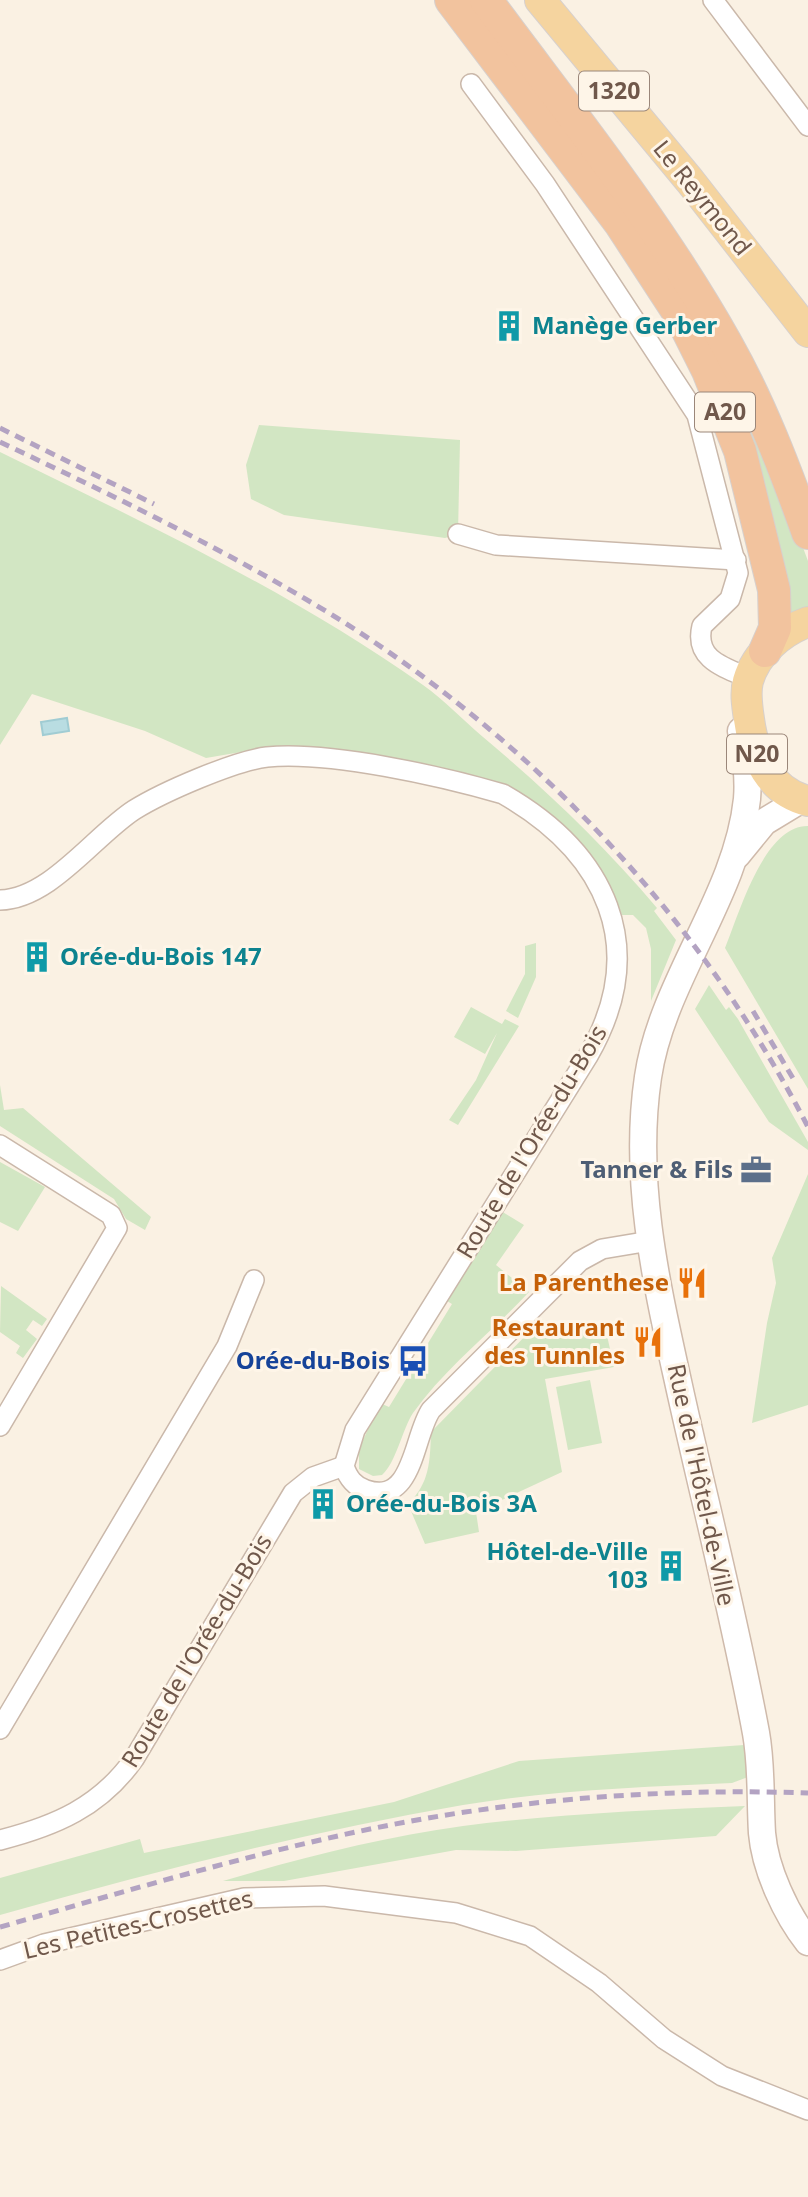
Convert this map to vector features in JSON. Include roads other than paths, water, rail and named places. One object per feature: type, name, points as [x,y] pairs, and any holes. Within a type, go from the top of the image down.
[{"type":"highway","name":"A20","points":[[451,0],[641,253],[680,315],[708,371],[740,451],[774,590],[775,628],[765,651]]},
{"type":"highway","name":"A20","points":[[486,0],[623,184],[701,300],[728,346],[765,424],[808,533]]},
{"type":"main road","name":"Le Reymond","points":[[540,0],[690,181],[808,332]]},
{"type":"main road","points":[[748,683],[765,651],[776,640],[808,622]]},
{"type":"main road","name":"N20","points":[[748,683],[750,725],[759,759],[774,783],[805,800]]},
{"type":"main road","name":"Rue de l'Hôtel-de-Ville","points":[[748,683],[739,717],[747,763],[747,799],[730,864],[667,1013],[649,1073],[643,1190],[650,1241],[757,1735],[762,1837],[767,1860],[781,1895],[808,1942]]},
{"type":"main road","name":"Rue de l'Hôtel-de-Ville","points":[[730,864],[764,822],[805,800]]},
{"type":"street","points":[[713,0],[808,126]]},
{"type":"street","points":[[471,85],[545,184],[697,415],[736,560],[734,592],[722,609],[702,626],[701,645],[709,659],[748,683]]},
{"type":"street","points":[[458,534],[496,545],[736,560]]},
{"type":"street","name":"Route de l'Orée-du-Bois","points":[[0,900],[30,893],[62,872],[135,810],[232,766],[267,757],[314,757],[363,764],[503,794],[521,804],[577,853],[594,878],[613,920],[618,948],[617,987],[603,1031],[385,1378],[355,1430],[344,1466],[313,1477],[293,1493],[134,1759],[114,1785],[92,1803],[61,1821],[0,1840]]},
{"type":"street","points":[[0,1145],[111,1215],[117,1228],[0,1426]]},
{"type":"street","points":[[344,1466],[351,1480],[361,1488],[382,1492],[394,1488],[407,1474],[421,1427],[431,1410],[580,1261],[602,1249],[650,1241]]},
{"type":"street","points":[[0,1729],[227,1346],[254,1280]]},
{"type":"street","name":"Les Petites-Crosettes","points":[[0,1960],[44,1944],[244,1898],[324,1896],[456,1913],[530,1936],[599,1983],[664,2039],[722,2077],[808,2110]]},
{"type":"water","points":[[67,718],[69,731],[43,735],[41,722]]},
{"type":"railway","points":[[0,428],[154,504]]},
{"type":"railway","points":[[0,442],[173,527],[300,596],[414,670],[483,724],[548,781],[609,843],[665,909],[718,978],[765,1051],[808,1127]]},
{"type":"railway","points":[[753,1011],[794,1080]]},
{"type":"railway","points":[[0,1927],[280,1850],[428,1818],[536,1803],[645,1794],[808,1793]]},
{"type":"place","name":"Manège Gerber","points":[[509,326]]},
{"type":"place","name":"Orée-du-Bois 147","points":[[37,957]]},
{"type":"place","name":"Tanner & Fils","points":[[756,1170]]},
{"type":"place","name":"La Parenthese","points":[[692,1283]]},
{"type":"place","name":"Restaurant des Tunnles","points":[[648,1342]]},
{"type":"place","name":"Orée-du-Bois","points":[[413,1361]]},
{"type":"place","name":"Orée-du-Bois 3A","points":[[323,1504]]},
{"type":"place","name":"Hôtel-de-Ville 103","points":[[671,1566]]}]
